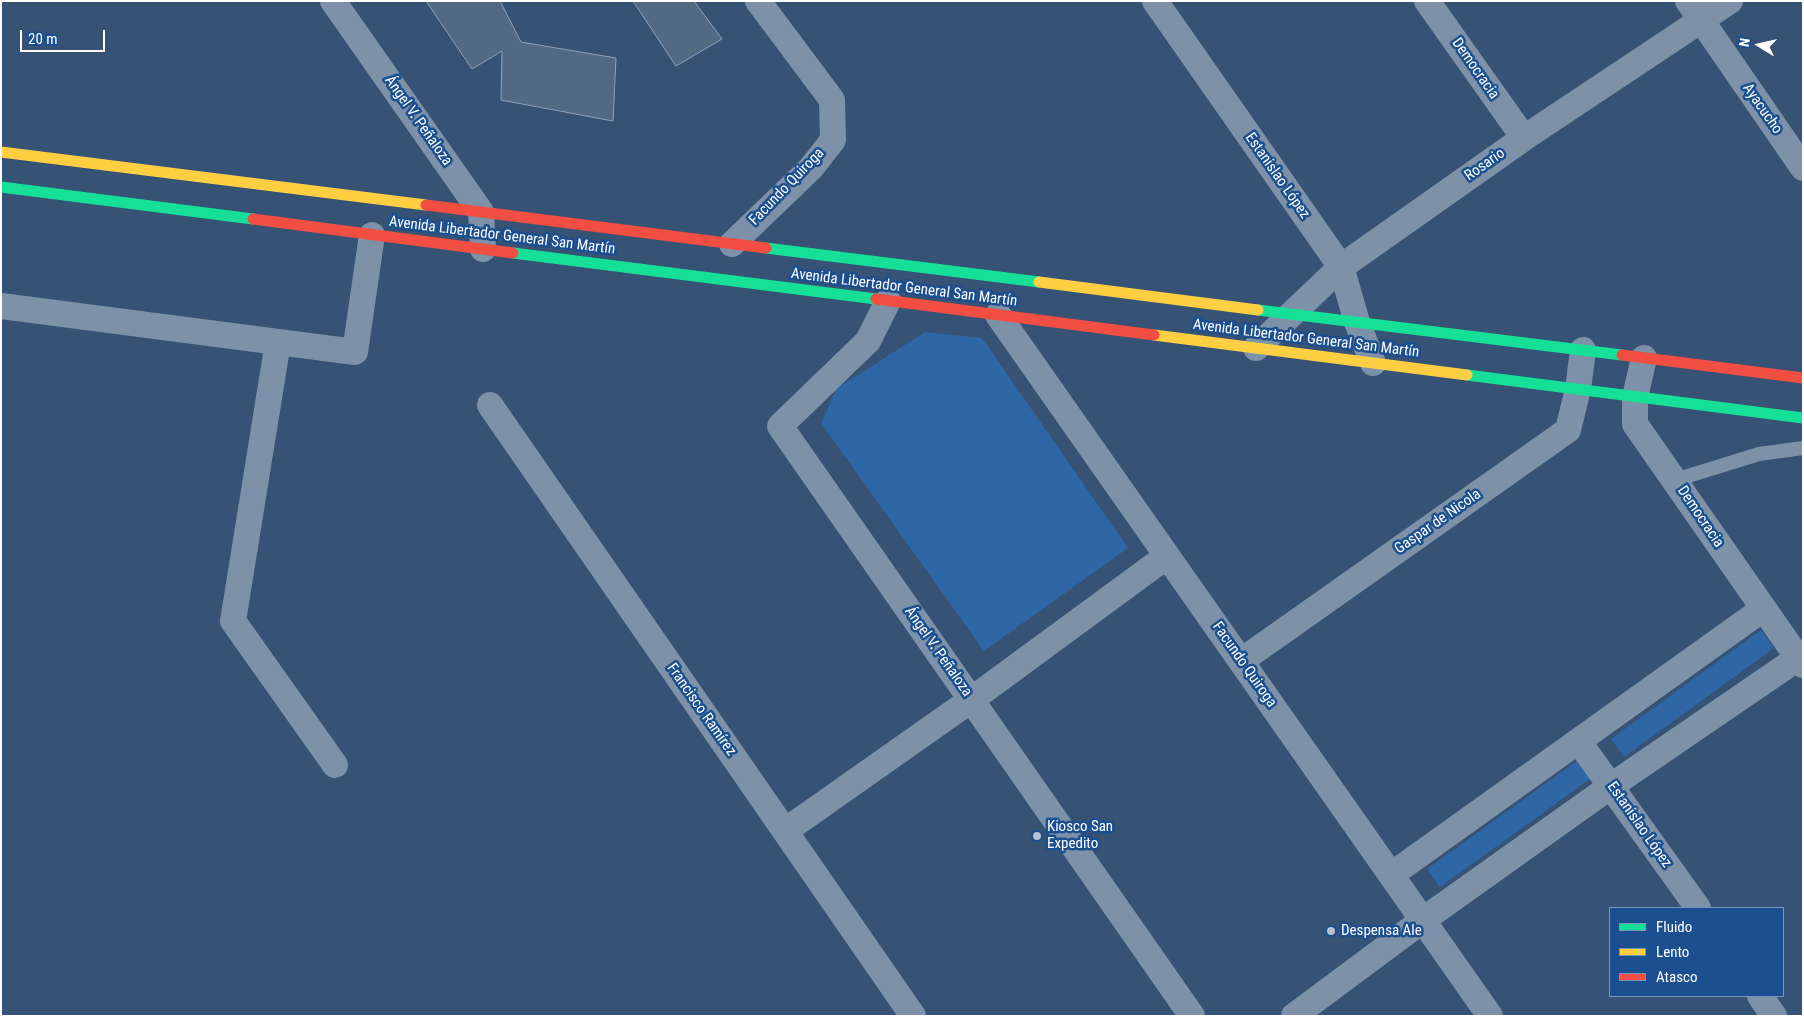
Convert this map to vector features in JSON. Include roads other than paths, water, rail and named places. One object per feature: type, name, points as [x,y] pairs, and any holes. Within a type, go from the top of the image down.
[{"type":"main road","name":"Avenida Libertador General San Martín","points":[[1,152],[1803,378]]},
{"type":"main road","name":"Avenida Libertador General San Martín","points":[[1,187],[1803,418]]},
{"type":"street","name":"Ángel V. Peñaloza","points":[[333,1],[481,212]]},
{"type":"street","name":"Facundo Quiroga","points":[[732,244],[811,168],[833,140],[832,100],[758,1]]},
{"type":"street","name":"Estanislao López","points":[[1155,1],[1341,267],[1357,322],[1373,363]]},
{"type":"street","name":"Democracia","points":[[1427,1],[1524,138]]},
{"type":"street","name":"Rosario","points":[[1256,348],[1341,267],[1524,138],[1695,11],[1730,1]]},
{"type":"street","name":"Ayacucho","points":[[1695,11],[1803,168]]},
{"type":"street","points":[[481,212],[483,249]]},
{"type":"street","points":[[1,306],[355,352],[372,235]]},
{"type":"street","name":"Ángel V. Peñaloza","points":[[888,301],[868,341],[780,426],[1192,1016]]},
{"type":"street","name":"Facundo Quiroga","points":[[998,315],[1490,1016]]},
{"type":"street","points":[[278,342],[233,621],[335,765]]},
{"type":"street","name":"Gaspar de Nicola","points":[[1241,661],[1568,430],[1578,389],[1583,350]]},
{"type":"street","name":"Democracia","points":[[1644,358],[1635,396],[1635,424],[1800,662]]},
{"type":"street","name":"Francisco Ramírez","points":[[490,405],[913,1016]]},
{"type":"street","points":[[785,831],[971,700],[1168,556]]},
{"type":"street","points":[[1391,875],[1762,609]]},
{"type":"street","points":[[1294,1016],[1423,920],[1611,786],[1800,662]]},
{"type":"street","name":"Estanislao López","points":[[1579,742],[1697,907]]},
{"type":"street","points":[[1761,997],[1774,1016]]},
{"type":"lane","points":[[1675,480],[1759,454],[1803,448]]},
{"type":"place","name":"Kiosco San Expedito","points":[[1037,836]]},
{"type":"place","name":"Despensa Ale","points":[[1331,931]]}]
